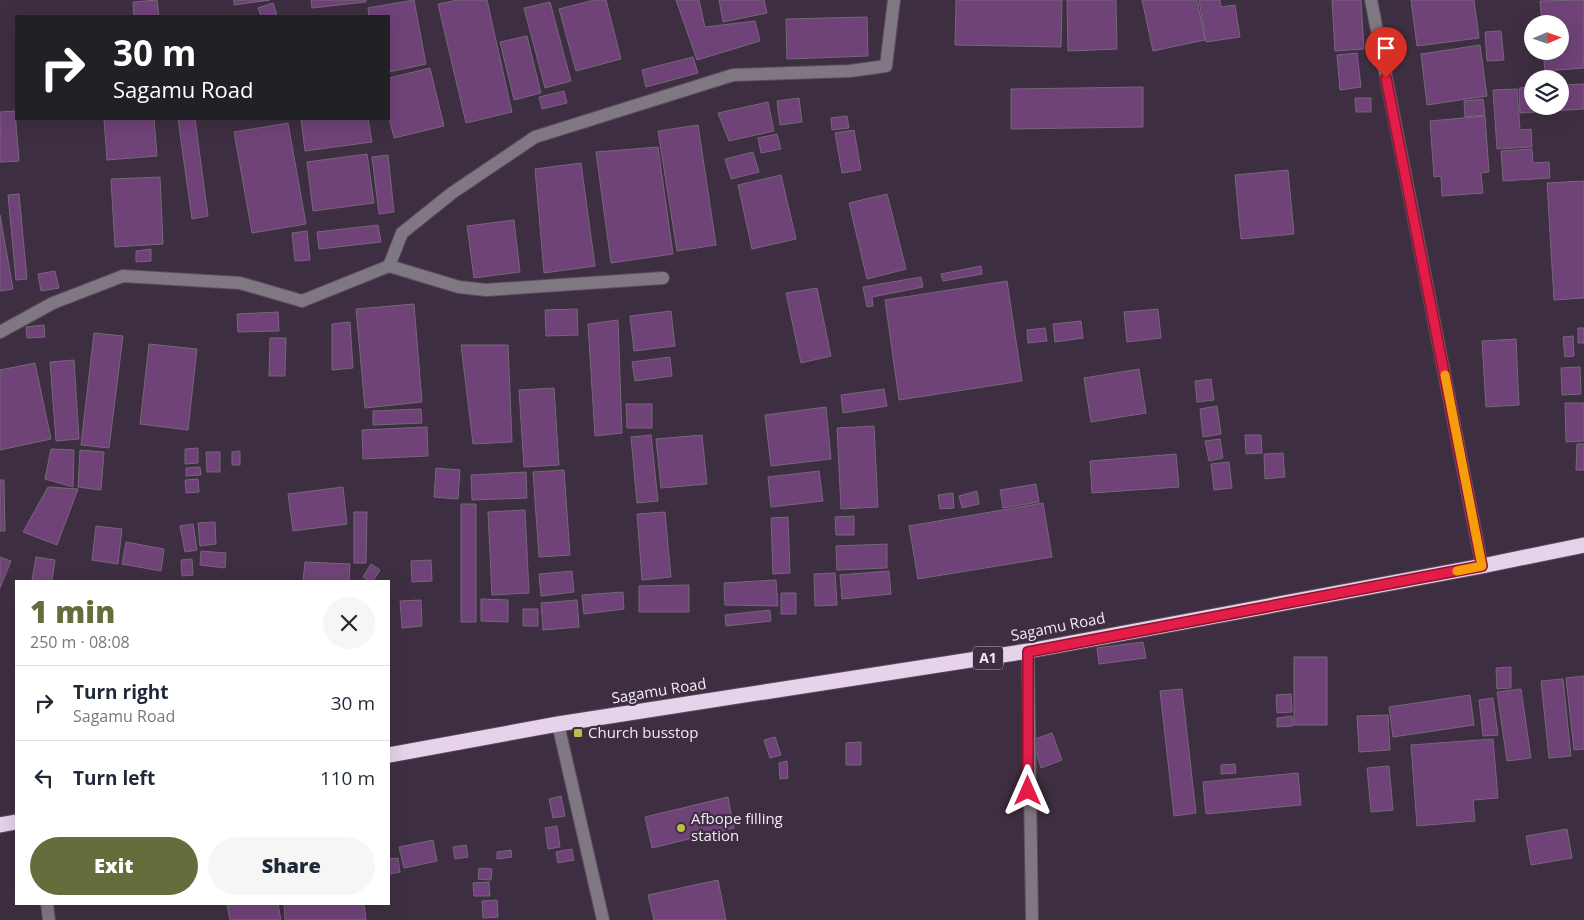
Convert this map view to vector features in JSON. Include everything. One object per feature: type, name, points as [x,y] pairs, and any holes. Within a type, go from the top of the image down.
[{"type":"highway","name":"Sagamu Road","points":[[390,754],[558,724],[1028,652],[1584,545]]},
{"type":"highway","points":[[0,825],[15,822]]},
{"type":"street","points":[[388,266],[402,234],[452,193],[535,137],[733,75],[850,71],[886,66],[894,0]]},
{"type":"street","points":[[1371,0],[1482,566]]},
{"type":"street","points":[[0,332],[53,303],[123,276],[240,283],[302,301],[388,266],[459,287],[486,290],[663,278]]},
{"type":"street","points":[[1028,652],[1032,920]]},
{"type":"street","points":[[558,724],[603,920]]},
{"type":"street","points":[[48,905],[49,920]]},
{"type":"building","points":[[157,0],[159,15],[134,15],[133,2]]},
{"type":"building","points":[[234,0],[270,0],[234,5]]},
{"type":"building","points":[[311,0],[366,0],[366,2],[312,8]]},
{"type":"building","points":[[414,0],[426,64],[390,72],[390,15],[369,15],[368,8]]},
{"type":"building","points":[[458,0],[487,0],[512,112],[466,123],[438,4]]},
{"type":"building","points":[[594,0],[606,0],[621,59],[576,71],[559,9]]},
{"type":"building","points":[[676,0],[699,0],[705,27],[755,21],[760,41],[697,60]]},
{"type":"building","points":[[719,0],[764,0],[767,13],[723,22]]},
{"type":"building","points":[[956,0],[1062,0],[1061,47],[955,45]]},
{"type":"building","points":[[1067,0],[1116,0],[1117,49],[1068,51]]},
{"type":"building","points":[[1142,0],[1197,0],[1205,40],[1153,51]]},
{"type":"building","points":[[1199,0],[1220,0],[1221,7],[1235,5],[1240,37],[1206,42]]},
{"type":"building","points":[[1332,0],[1361,0],[1364,49],[1335,51]]},
{"type":"building","points":[[1411,0],[1474,0],[1479,38],[1417,46]]},
{"type":"building","points":[[1584,0],[1584,68],[1545,70],[1544,60],[1569,60],[1569,15],[1541,15],[1540,1]]},
{"type":"building","points":[[550,2],[571,81],[545,88],[524,8]]},
{"type":"building","points":[[273,3],[277,15],[261,15],[258,8]]},
{"type":"building","points":[[867,17],[868,56],[787,59],[786,19]]},
{"type":"building","points":[[1501,31],[1504,60],[1487,61],[1485,32]]},
{"type":"building","points":[[527,36],[541,93],[514,100],[500,42]]},
{"type":"building","points":[[1480,45],[1487,96],[1427,105],[1421,54]]},
{"type":"building","points":[[1357,53],[1361,87],[1340,90],[1337,55]]},
{"type":"building","points":[[693,57],[698,73],[646,87],[642,70]]},
{"type":"building","points":[[430,68],[444,126],[394,138],[390,120],[390,78]]},
{"type":"building","points":[[1584,84],[1584,109],[1569,110],[1569,85]]},
{"type":"building","points":[[1143,87],[1143,127],[1011,129],[1011,89]]},
{"type":"building","points":[[1519,88],[1524,88],[1524,113],[1520,113]]},
{"type":"building","points":[[1517,89],[1520,130],[1531,129],[1532,147],[1497,149],[1493,90]]},
{"type":"building","points":[[564,91],[567,103],[542,109],[539,97]]},
{"type":"building","points":[[799,98],[802,122],[780,125],[777,101]]},
{"type":"building","points":[[1355,98],[1371,98],[1371,112],[1356,112]]},
{"type":"building","points":[[1483,99],[1485,115],[1465,117],[1464,101]]},
{"type":"building","points":[[768,102],[774,131],[729,141],[718,113]]},
{"type":"building","points":[[15,111],[19,161],[0,162],[0,112]]},
{"type":"building","points":[[847,116],[849,128],[832,130],[831,118]]},
{"type":"building","points":[[1485,116],[1489,172],[1481,173],[1483,193],[1442,196],[1441,176],[1434,177],[1430,121]]},
{"type":"building","points":[[104,120],[154,120],[157,156],[107,160]]},
{"type":"building","points":[[178,120],[195,120],[208,216],[192,219]]},
{"type":"building","points":[[301,120],[368,120],[372,142],[305,151]]},
{"type":"building","points":[[288,123],[306,224],[252,233],[234,132]]},
{"type":"building","points":[[698,125],[716,245],[677,251],[658,131]]},
{"type":"building","points":[[854,130],[861,170],[842,173],[835,133]]},
{"type":"building","points":[[777,134],[781,149],[761,153],[758,138]]},
{"type":"building","points":[[658,147],[673,254],[611,263],[596,152]]},
{"type":"building","points":[[1532,149],[1533,163],[1549,162],[1550,178],[1503,181],[1501,151]]},
{"type":"building","points":[[753,152],[759,172],[731,179],[725,159]]},
{"type":"building","points":[[367,154],[374,203],[313,211],[307,162]]},
{"type":"building","points":[[388,155],[394,212],[379,214],[372,157]]},
{"type":"building","points":[[581,163],[595,266],[544,273],[535,169]]},
{"type":"building","points":[[1288,170],[1294,234],[1241,239],[1235,175]]},
{"type":"building","points":[[781,175],[796,239],[752,249],[738,185]]},
{"type":"building","points":[[160,177],[163,244],[115,247],[111,179]]},
{"type":"building","points":[[1584,181],[1584,298],[1554,300],[1547,183]]},
{"type":"building","points":[[19,194],[27,279],[16,280],[8,195]]},
{"type":"building","points":[[887,194],[906,269],[867,279],[849,203]]},
{"type":"building","points":[[0,215],[13,289],[0,291]]},
{"type":"building","points":[[514,220],[520,272],[474,278],[467,226]]},
{"type":"building","points":[[378,225],[381,242],[319,249],[317,232]]},
{"type":"building","points":[[307,231],[310,260],[295,261],[292,233]]},
{"type":"building","points":[[151,249],[151,261],[136,262],[136,251]]},
{"type":"building","points":[[981,266],[982,274],[943,281],[941,274]]},
{"type":"building","points":[[55,271],[59,288],[41,291],[38,274]]},
{"type":"building","points":[[921,277],[923,287],[872,297],[873,306],[867,307],[863,287]]},
{"type":"building","points":[[1007,281],[1022,381],[899,400],[885,300]]},
{"type":"building","points":[[817,288],[831,356],[801,363],[786,293]]},
{"type":"building","points":[[414,304],[422,402],[365,408],[356,309]]},
{"type":"building","points":[[577,309],[578,335],[546,336],[545,310]]},
{"type":"building","points":[[1158,309],[1161,338],[1127,342],[1124,312]]},
{"type":"building","points":[[671,311],[675,346],[634,351],[630,316]]},
{"type":"building","points":[[278,312],[279,331],[238,332],[237,314]]},
{"type":"building","points":[[618,320],[622,433],[595,436],[588,324]]},
{"type":"building","points":[[1081,321],[1083,338],[1055,342],[1053,324]]},
{"type":"building","points":[[350,322],[353,368],[332,370],[332,324]]},
{"type":"building","points":[[44,325],[45,337],[27,338],[26,327]]},
{"type":"building","points":[[1045,328],[1047,341],[1028,343],[1027,330]]},
{"type":"building","points":[[1578,328],[1584,328],[1584,343],[1578,343]]},
{"type":"building","points":[[94,333],[123,336],[109,448],[81,445]]},
{"type":"building","points":[[1573,336],[1574,356],[1565,357],[1563,337]]},
{"type":"building","points":[[270,338],[286,338],[285,376],[269,376]]},
{"type":"building","points":[[1516,339],[1519,405],[1486,407],[1482,341]]},
{"type":"building","points":[[149,344],[197,349],[188,430],[140,424]]},
{"type":"building","points":[[461,345],[508,345],[512,442],[473,444]]},
{"type":"building","points":[[670,357],[672,376],[635,381],[632,362]]},
{"type":"building","points":[[74,360],[79,439],[56,441],[50,362]]},
{"type":"building","points":[[35,363],[51,439],[0,450],[0,370]]},
{"type":"building","points":[[1580,367],[1581,394],[1562,395],[1561,368]]},
{"type":"building","points":[[1139,369],[1146,413],[1091,422],[1084,378]]},
{"type":"building","points":[[1211,379],[1214,400],[1197,402],[1195,381]]},
{"type":"building","points":[[554,388],[559,465],[524,467],[519,390]]},
{"type":"building","points":[[884,389],[887,406],[843,413],[841,395]]},
{"type":"building","points":[[1565,403],[1584,403],[1584,441],[1566,442]]},
{"type":"building","points":[[626,404],[652,404],[652,428],[627,428]]},
{"type":"building","points":[[1217,406],[1221,434],[1203,437],[1200,409]]},
{"type":"building","points":[[826,407],[831,459],[771,466],[765,415]]},
{"type":"building","points":[[421,409],[422,423],[373,425],[373,411]]},
{"type":"building","points":[[874,426],[878,507],[841,509],[837,428]]},
{"type":"building","points":[[427,427],[428,456],[363,459],[362,430]]},
{"type":"building","points":[[651,435],[658,501],[637,503],[631,437]]},
{"type":"building","points":[[702,435],[707,484],[661,488],[656,439]]},
{"type":"building","points":[[1245,435],[1261,435],[1262,453],[1246,454]]},
{"type":"building","points":[[1220,439],[1223,458],[1209,461],[1205,441]]},
{"type":"building","points":[[1577,444],[1584,444],[1584,470],[1576,470]]},
{"type":"building","points":[[198,448],[198,463],[185,464],[185,449]]},
{"type":"building","points":[[51,449],[74,450],[73,487],[45,479]]},
{"type":"building","points":[[80,450],[104,452],[101,490],[78,487]]},
{"type":"building","points":[[240,451],[240,465],[232,465],[232,452]]},
{"type":"building","points":[[206,452],[220,452],[220,472],[207,472]]},
{"type":"building","points":[[1283,453],[1285,477],[1265,479],[1264,454]]},
{"type":"building","points":[[1176,454],[1179,487],[1092,493],[1090,461]]},
{"type":"building","points":[[1229,462],[1232,488],[1214,490],[1211,464]]},
{"type":"building","points":[[200,467],[201,475],[186,476],[186,468]]},
{"type":"building","points":[[436,468],[460,470],[458,499],[434,497]]},
{"type":"building","points":[[564,470],[570,555],[539,557],[533,472]]},
{"type":"building","points":[[819,471],[823,501],[771,507],[768,477]]},
{"type":"building","points":[[526,472],[527,498],[472,500],[471,475]]},
{"type":"building","points":[[198,479],[199,492],[186,493],[185,480]]},
{"type":"building","points":[[0,480],[4,480],[5,531],[0,531]]},
{"type":"building","points":[[1036,484],[1039,502],[1003,508],[1000,490]]},
{"type":"building","points":[[48,487],[78,489],[57,545],[23,532]]},
{"type":"building","points":[[343,487],[347,524],[293,531],[288,494]]},
{"type":"building","points":[[977,491],[979,504],[962,508],[959,496]]},
{"type":"building","points":[[953,493],[954,508],[940,509],[938,495]]},
{"type":"building","points":[[1043,503],[1052,557],[918,579],[909,526]]},
{"type":"building","points":[[461,504],[476,504],[476,622],[461,622]]},
{"type":"building","points":[[525,510],[529,593],[492,595],[488,512]]},
{"type":"building","points":[[354,512],[367,512],[366,563],[354,563]]},
{"type":"building","points":[[665,512],[671,577],[642,580],[637,514]]},
{"type":"building","points":[[854,516],[854,535],[836,535],[835,517]]},
{"type":"building","points":[[788,517],[790,573],[773,574],[771,518]]},
{"type":"building","points":[[215,522],[216,544],[200,546],[198,523]]},
{"type":"building","points":[[193,524],[197,550],[185,552],[180,526]]},
{"type":"building","points":[[96,526],[122,529],[118,564],[92,560]]},
{"type":"building","points":[[126,542],[164,549],[161,571],[122,564]]},
{"type":"building","points":[[887,544],[887,568],[837,570],[836,546]]},
{"type":"building","points":[[201,551],[226,553],[225,568],[200,565]]},
{"type":"building","points":[[0,557],[11,561],[0,588]]},
{"type":"building","points":[[36,557],[55,560],[52,580],[32,580]]},
{"type":"building","points":[[192,559],[193,575],[182,576],[181,560]]},
{"type":"building","points":[[431,560],[432,581],[412,582],[411,561]]},
{"type":"building","points":[[305,562],[350,564],[349,580],[303,580]]},
{"type":"building","points":[[371,564],[380,570],[374,580],[368,580],[363,577]]},
{"type":"building","points":[[572,571],[574,592],[541,596],[539,574]]},
{"type":"building","points":[[889,571],[891,594],[842,599],[840,575]]},
{"type":"building","points":[[835,573],[837,605],[815,606],[814,574]]},
{"type":"building","points":[[776,580],[778,606],[725,605],[724,583]]},
{"type":"building","points":[[689,585],[689,612],[639,612],[639,586]]},
{"type":"building","points":[[623,592],[624,609],[584,614],[582,595]]},
{"type":"building","points":[[781,593],[796,593],[796,614],[781,614]]},
{"type":"building","points":[[481,599],[508,600],[508,622],[481,621]]},
{"type":"building","points":[[421,600],[422,626],[402,628],[400,601]]},
{"type":"building","points":[[577,600],[579,627],[543,630],[541,603]]},
{"type":"building","points":[[523,609],[538,609],[538,626],[523,626]]},
{"type":"building","points":[[770,610],[771,621],[726,626],[725,615]]},
{"type":"building","points":[[1143,642],[1146,658],[1099,664],[1097,648]]},
{"type":"building","points":[[1294,657],[1327,657],[1327,725],[1294,725]]},
{"type":"building","points":[[1511,667],[1511,688],[1497,689],[1496,668]]},
{"type":"building","points":[[1584,676],[1584,749],[1574,750],[1566,678]]},
{"type":"building","points":[[1563,679],[1571,756],[1549,758],[1541,681]]},
{"type":"building","points":[[1182,689],[1196,813],[1174,816],[1160,691]]},
{"type":"building","points":[[1521,689],[1531,758],[1507,761],[1497,692]]},
{"type":"building","points":[[1291,694],[1292,712],[1277,713],[1276,695]]},
{"type":"building","points":[[1470,695],[1474,725],[1393,737],[1389,707]]},
{"type":"building","points":[[1493,698],[1498,735],[1483,736],[1479,700]]},
{"type":"building","points":[[1388,715],[1390,750],[1359,752],[1357,716]]},
{"type":"building","points":[[1292,716],[1293,726],[1277,727],[1277,718]]},
{"type":"building","points":[[1052,733],[1062,760],[1041,768],[1032,740]]},
{"type":"building","points":[[775,737],[781,755],[770,758],[764,740]]},
{"type":"building","points":[[1493,739],[1498,798],[1473,800],[1475,821],[1417,826],[1411,745]]},
{"type":"building","points":[[861,742],[861,765],[846,765],[846,743]]},
{"type":"building","points":[[787,761],[788,778],[780,779],[779,763]]},
{"type":"building","points":[[1235,764],[1236,773],[1221,774],[1221,765]]},
{"type":"building","points":[[1389,766],[1393,810],[1371,812],[1367,768]]},
{"type":"building","points":[[1298,773],[1301,805],[1206,814],[1203,782]]},
{"type":"building","points":[[561,796],[565,816],[553,818],[549,799]]},
{"type":"building","points":[[728,797],[734,828],[652,848],[645,817]]},
{"type":"building","points":[[557,826],[560,847],[548,849],[545,828]]},
{"type":"building","points":[[1567,829],[1572,858],[1531,865],[1526,836]]},
{"type":"building","points":[[433,840],[437,861],[404,868],[399,847]]},
{"type":"building","points":[[466,845],[468,857],[455,859],[453,847]]},
{"type":"building","points":[[572,849],[574,860],[558,863],[556,852]]},
{"type":"building","points":[[511,850],[512,857],[497,859],[497,852]]},
{"type":"building","points":[[398,858],[400,872],[390,874],[390,859]]},
{"type":"building","points":[[479,868],[492,869],[491,880],[478,879]]},
{"type":"building","points":[[718,880],[726,920],[654,920],[648,895]]},
{"type":"building","points":[[489,882],[490,896],[474,896],[473,883]]},
{"type":"building","points":[[497,900],[498,917],[483,918],[482,901]]},
{"type":"building","points":[[227,905],[278,905],[281,920],[230,920]]},
{"type":"building","points":[[284,905],[364,905],[366,920],[285,920]]},
{"type":"slow traffic","points":[[1445,375],[1482,566],[1457,571]]},
{"type":"place","name":"Church busstop","points":[[578,733]]},
{"type":"place","name":"Afbope filling station","points":[[681,828]]},
{"type":"route","points":[[1028,791],[1028,652],[1482,566],[1386,78]]}]
